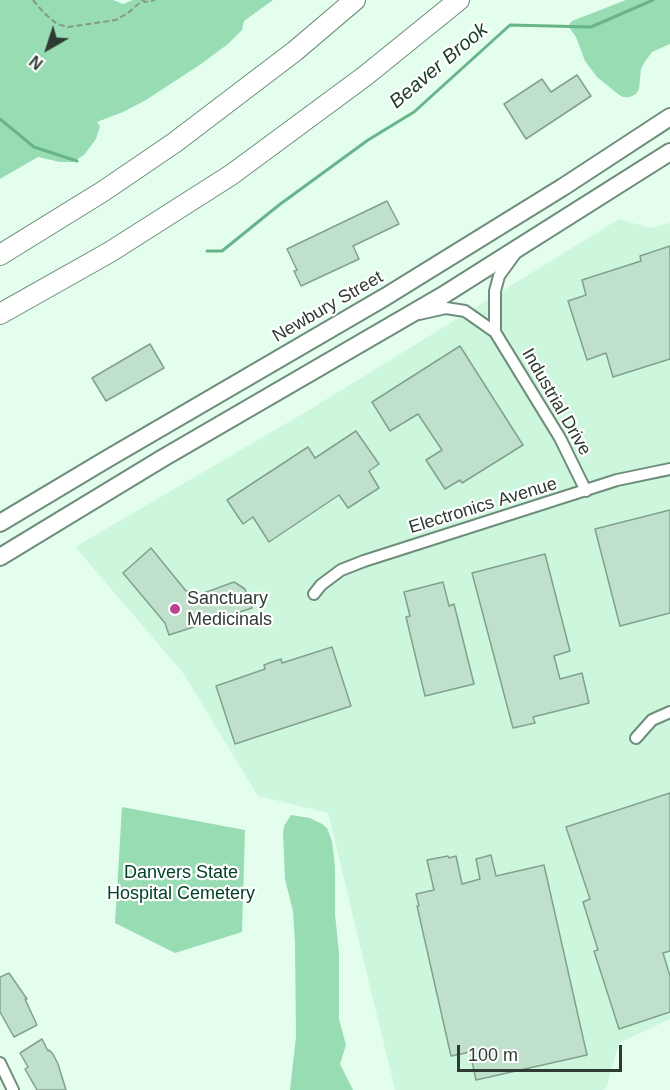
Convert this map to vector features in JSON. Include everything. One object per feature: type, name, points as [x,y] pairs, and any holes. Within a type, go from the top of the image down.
[{"type":"highway","points":[[0,255],[102,192],[174,143],[295,51],[355,0]]},
{"type":"highway","points":[[0,314],[110,252],[231,175],[365,76],[459,0]]},
{"type":"main road","name":"Newbury Street","points":[[0,523],[385,297],[670,117]]},
{"type":"main road","points":[[0,557],[408,316],[670,152]]},
{"type":"street","points":[[495,332],[495,291],[499,276],[523,246]]},
{"type":"street","name":"Industrial Drive","points":[[408,316],[446,308],[457,310],[474,316],[495,332],[560,438],[586,491]]},
{"type":"street","name":"Electronics Avenue","points":[[314,594],[321,585],[341,570],[364,561],[617,480],[670,469]]},
{"type":"street","points":[[636,738],[652,720],[670,712]]},
{"type":"street","points":[[0,1063],[13,1090]]},
{"type":"path","points":[[33,0],[57,24],[68,27],[116,20],[143,0],[145,2],[155,0]]},
{"type":"shaded area","points":[[619,219],[650,228],[670,223],[670,1019],[619,1043],[606,1089],[395,1090],[328,813],[258,796],[183,673],[75,547],[309,410]]},
{"type":"green space","points":[[0,0],[113,0],[123,4],[133,0],[273,0],[244,21],[242,30],[228,44],[201,64],[146,100],[97,122],[100,126],[96,139],[84,155],[73,162],[60,162],[38,157],[0,179]]},
{"type":"green space","points":[[626,0],[670,0],[670,44],[652,52],[641,69],[639,89],[630,97],[618,94],[597,77],[585,61],[576,37],[568,26],[572,21]]},
{"type":"green space","name":"Danvers State Hospital Cemetery","points":[[122,807],[245,830],[242,932],[175,953],[115,923]]},
{"type":"green space","points":[[291,815],[310,818],[322,824],[327,828],[332,841],[339,953],[339,1019],[346,1045],[340,1064],[353,1090],[290,1090],[296,1037],[295,944],[293,911],[285,879],[283,833],[284,826]]},
{"type":"building","points":[[577,75],[591,96],[526,139],[504,104],[542,79],[551,92]]},
{"type":"building","points":[[387,201],[399,224],[353,246],[359,259],[301,286],[294,271],[297,270],[287,249]]},
{"type":"building","points":[[670,246],[670,359],[613,377],[606,353],[587,360],[568,301],[586,295],[582,280],[641,261],[640,256]]},
{"type":"building","points":[[150,344],[164,368],[106,401],[92,378]]},
{"type":"building","points":[[460,346],[523,445],[462,483],[460,480],[445,489],[426,460],[442,450],[418,414],[390,431],[372,402]]},
{"type":"building","points":[[356,431],[379,464],[369,471],[379,488],[348,508],[339,495],[269,542],[253,517],[243,524],[227,500],[308,447],[315,458]]},
{"type":"building","points":[[670,510],[670,613],[620,626],[595,529]]},
{"type":"building","points":[[151,548],[186,591],[193,590],[201,594],[234,582],[245,589],[252,608],[169,635],[165,623],[123,573]]},
{"type":"building","points":[[545,554],[570,651],[554,656],[560,679],[582,673],[589,703],[533,717],[535,723],[513,728],[472,573]]},
{"type":"building","points":[[443,582],[449,606],[454,604],[474,684],[425,696],[406,617],[410,616],[404,592]]},
{"type":"building","points":[[332,647],[351,706],[235,744],[216,686],[265,669],[264,665],[269,663],[281,659],[282,663]]},
{"type":"building","points":[[670,793],[670,951],[663,953],[670,976],[670,1012],[619,1029],[594,951],[598,950],[583,902],[590,899],[566,827]]},
{"type":"building","points":[[491,855],[496,876],[544,865],[587,1055],[476,1080],[470,1052],[451,1056],[416,894],[434,890],[427,860],[456,856],[462,884],[480,879],[476,859]]},
{"type":"building","points":[[9,973],[27,999],[25,999],[37,1025],[14,1037],[0,1012],[0,977]]},
{"type":"building","points":[[42,1039],[58,1064],[66,1090],[37,1090],[25,1069],[28,1067],[20,1053]]},
{"type":"waterway","name":"Beaver Brook","points":[[207,251],[222,251],[279,205],[368,140],[414,112],[510,25],[591,27],[653,0]]},
{"type":"waterway","name":"Beaver Brook","points":[[0,119],[34,147],[77,161]]},
{"type":"place","name":"Sanctuary Medicinals","points":[[175,609]]}]
